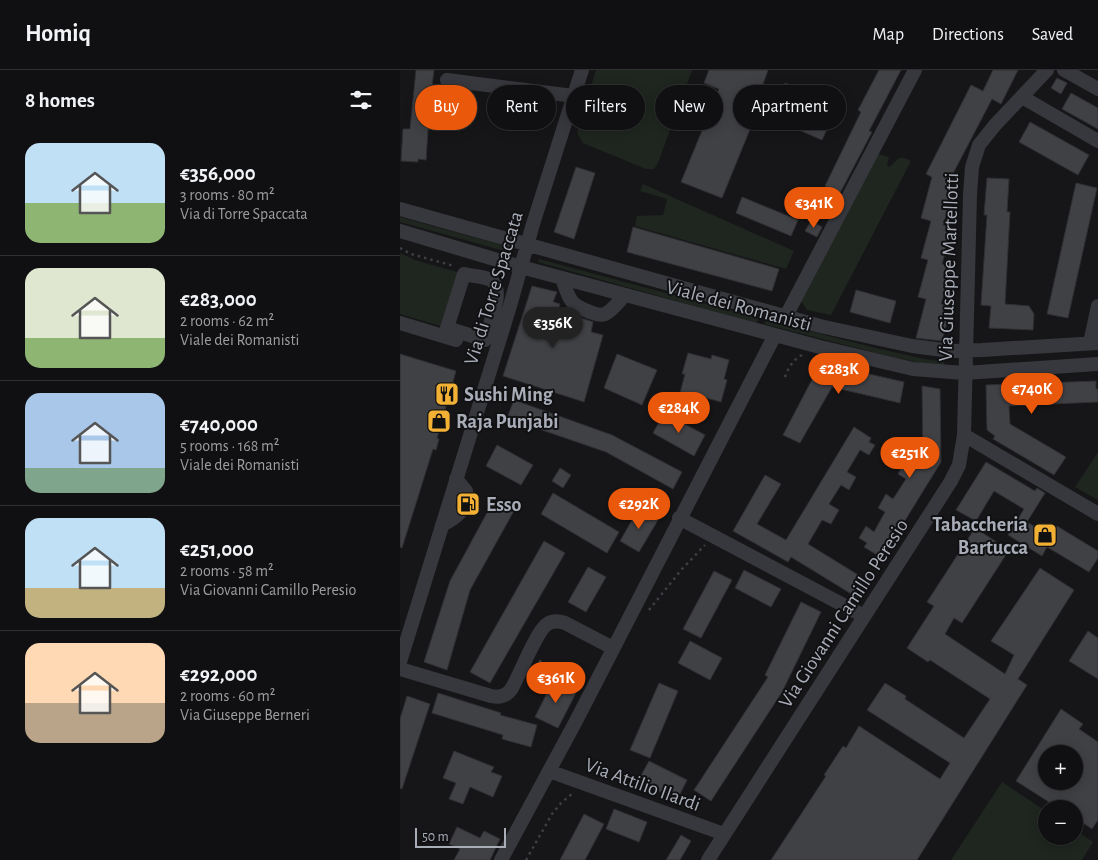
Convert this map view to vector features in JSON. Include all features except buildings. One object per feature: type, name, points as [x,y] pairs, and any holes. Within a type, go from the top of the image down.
[{"type":"street","name":"Via di Torre Spaccata","points":[[577,85],[582,70]]},
{"type":"street","points":[[786,316],[915,70]]},
{"type":"street","name":"Via Giuseppe Martellotti","points":[[964,373],[970,188],[973,160],[983,139],[1046,70]]},
{"type":"street","points":[[1064,70],[1098,89]]},
{"type":"street","points":[[447,80],[566,95]]},
{"type":"street","points":[[1022,97],[1098,141]]},
{"type":"street","name":"Via di Torre Spaccata","points":[[400,662],[566,121]]},
{"type":"street","name":"Viale dei Romanisti","points":[[400,209],[832,329],[912,346],[936,350],[965,350],[1094,343]]},
{"type":"street","name":"Viale dei Romanisti","points":[[400,230],[521,267],[902,367],[932,372],[964,373],[1098,364]]},
{"type":"street","points":[[464,274],[491,280],[496,286],[498,296],[484,340],[446,328],[464,274]]},
{"type":"street","points":[[562,278],[571,303],[580,309],[597,314],[602,315],[610,310],[625,295]]},
{"type":"street","points":[[1094,343],[1098,306]]},
{"type":"street","points":[[400,323],[495,352]]},
{"type":"street","points":[[501,860],[775,335]]},
{"type":"street","name":"Via Giovanni Camillo Peresio","points":[[708,860],[951,482],[960,459],[964,435],[964,373]]},
{"type":"street","points":[[964,435],[1098,514]]},
{"type":"street","points":[[679,518],[864,616]]},
{"type":"street","points":[[400,669],[500,697],[508,693],[512,688],[541,632],[550,623],[557,621],[565,623],[613,648]]},
{"type":"street","name":"Via Attilio Ilardi","points":[[549,770],[724,834]]},
{"type":"path","points":[[400,248],[412,254],[456,267]]},
{"type":"path","points":[[785,377],[789,367],[802,355]]},
{"type":"path","points":[[649,610],[698,550],[710,544]]},
{"type":"path","points":[[535,663],[546,662],[569,674],[572,678],[583,683],[584,686]]},
{"type":"path","points":[[526,860],[552,814],[575,790]]},
{"type":"shaded area","points":[[596,70],[692,70],[687,85],[655,85],[655,130],[670,130],[654,169],[646,169],[583,143],[577,133],[578,130],[645,130],[645,85],[591,85]]},
{"type":"shaded area","points":[[878,154],[889,157],[887,165],[889,167],[901,158],[911,161],[831,315],[807,310],[801,301]]},
{"type":"shaded area","points":[[643,184],[794,251],[786,269],[635,226],[637,216],[663,215],[667,199],[640,191]]},
{"type":"shaded area","points":[[400,217],[509,247],[508,252],[400,222]]},
{"type":"shaded area","points":[[400,253],[415,260],[464,274],[447,328],[400,314]]},
{"type":"shaded area","points":[[539,259],[759,318],[757,323],[733,317],[538,262]]},
{"type":"shaded area","points":[[766,320],[880,349],[929,360],[944,361],[944,366],[925,364],[880,354],[764,324]]},
{"type":"shaded area","points":[[1098,452],[1098,500],[1075,487]]},
{"type":"shaded area","points":[[1002,782],[1038,806],[1038,845],[1083,845],[1083,835],[1093,842],[1082,860],[951,860]]},
{"type":"place","name":"Sushi Ming","points":[[447,394]]},
{"type":"place","name":"Raja Punjabi","points":[[439,421]]},
{"type":"place","name":"Esso","points":[[468,504]]},
{"type":"place","name":"Tabaccheria Bartucca","points":[[1045,535]]}]
